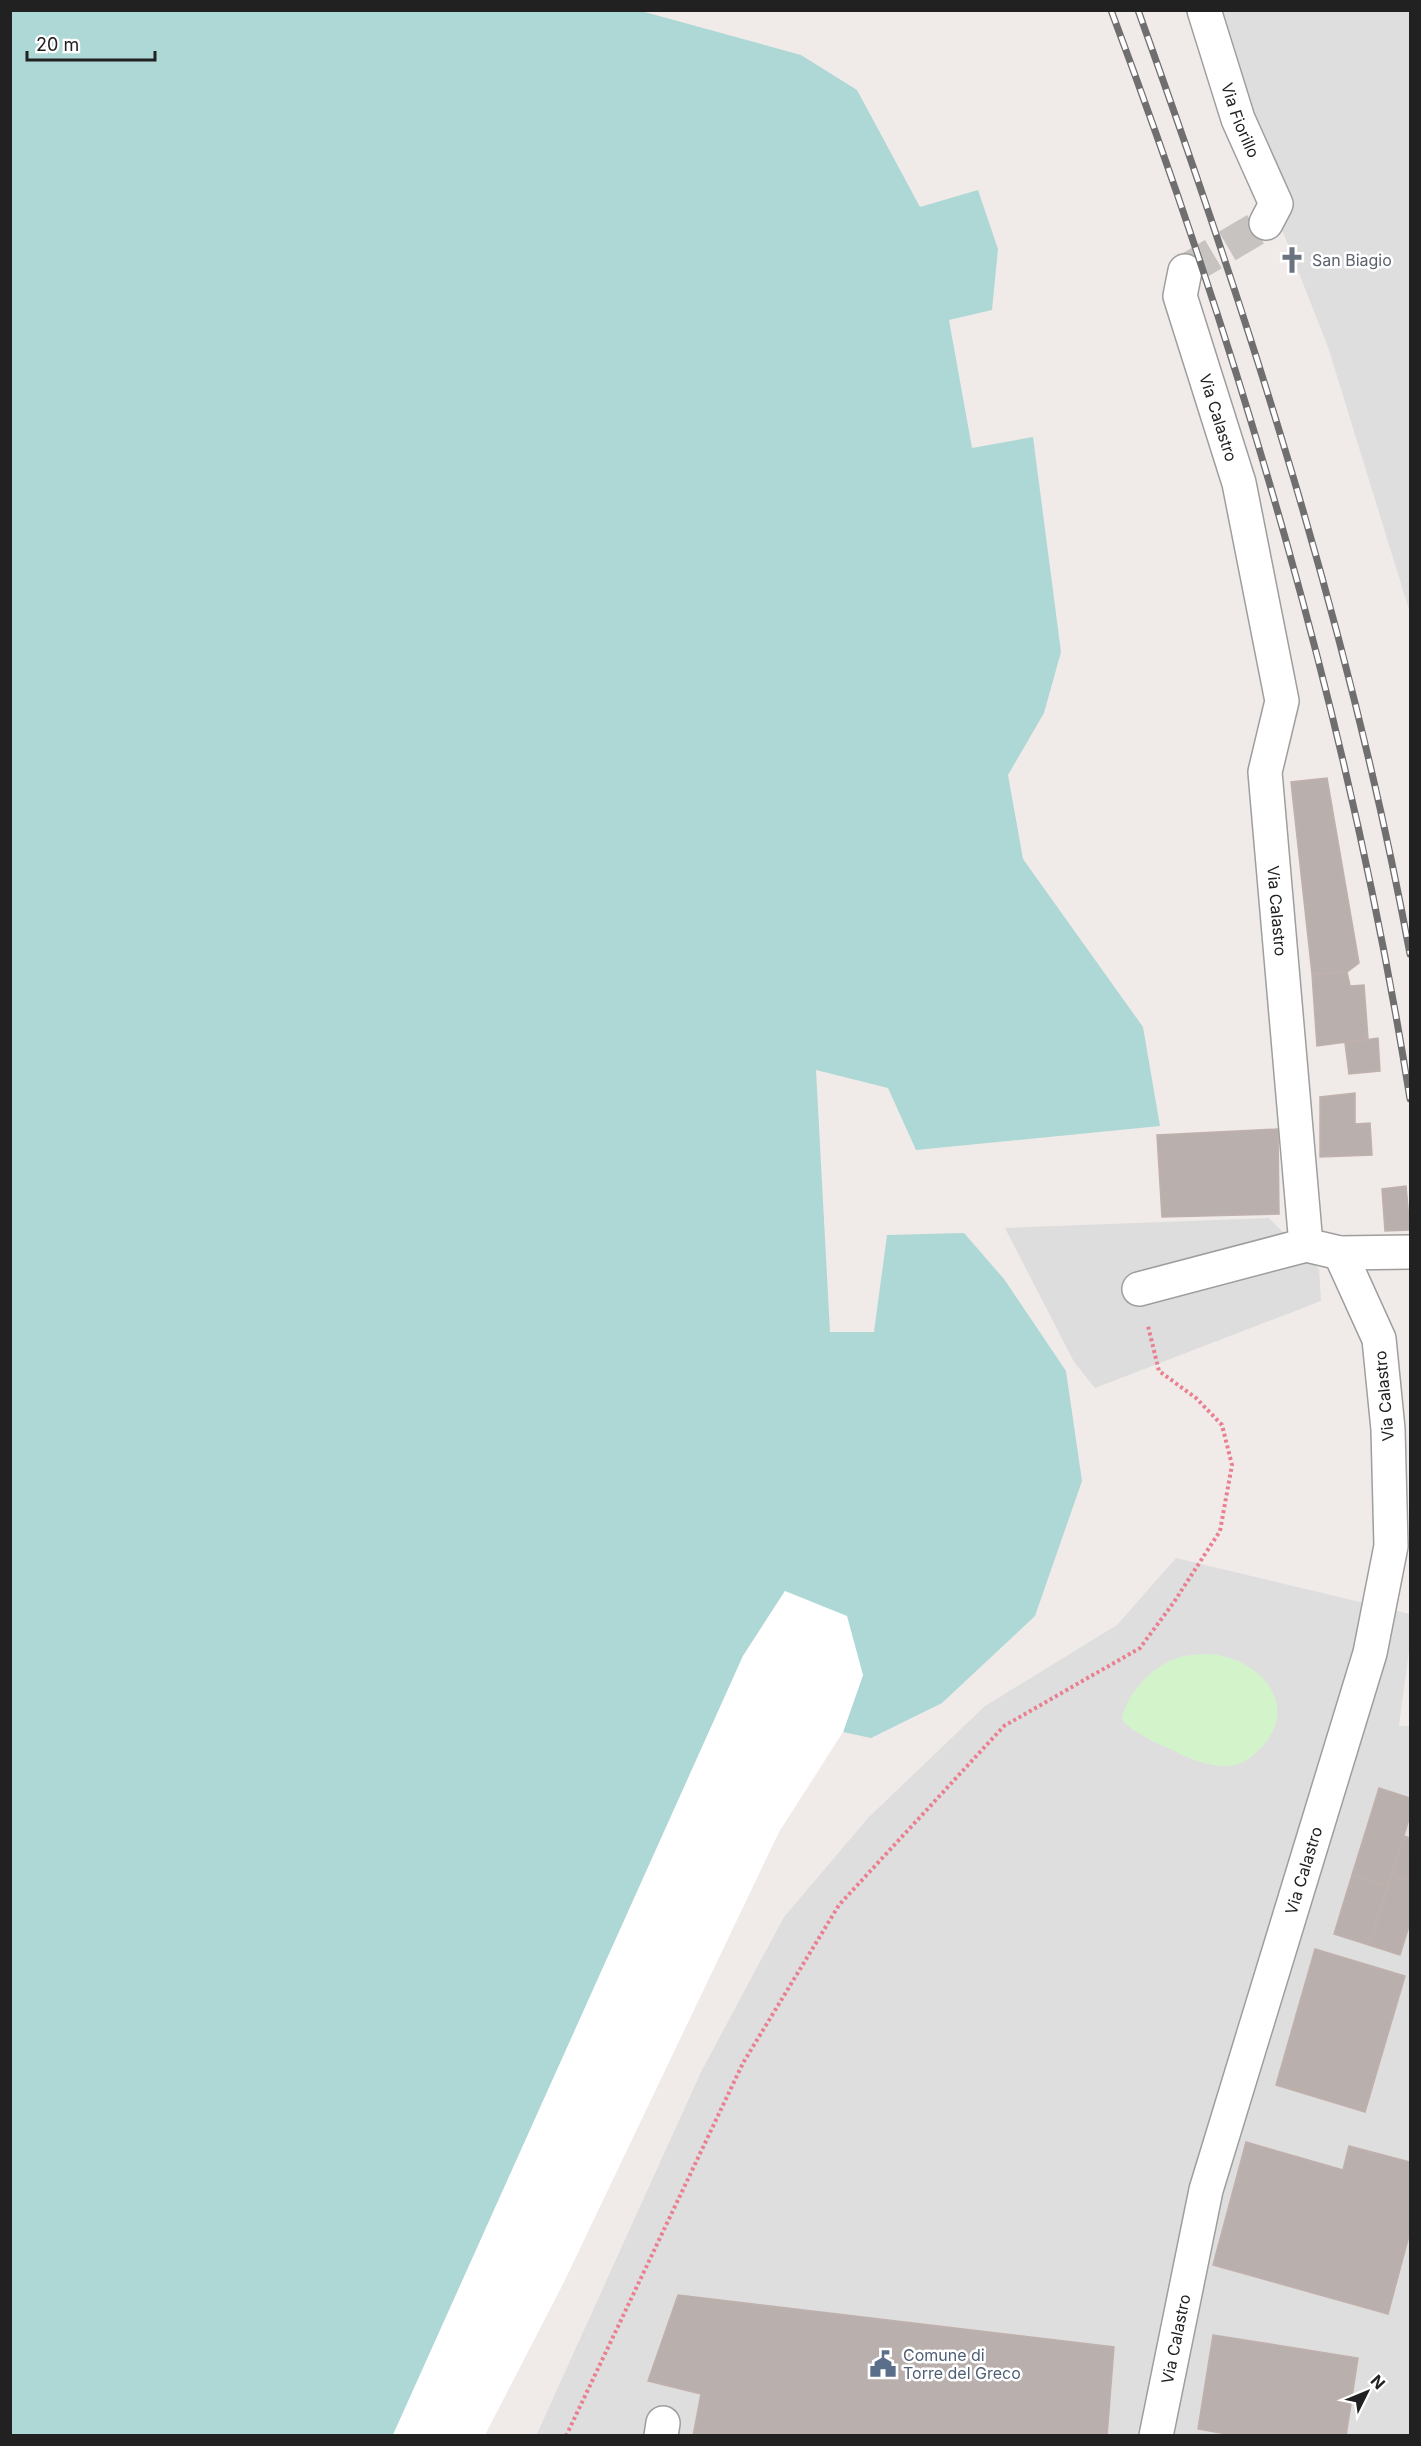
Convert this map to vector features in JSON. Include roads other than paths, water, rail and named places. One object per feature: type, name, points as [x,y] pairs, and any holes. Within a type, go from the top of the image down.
[{"type":"street","name":"Via Fiorillo","points":[[1204,10],[1239,119],[1276,204],[1266,224]]},
{"type":"street","name":"Via Calastro","points":[[1185,271],[1180,296],[1239,483],[1282,701],[1265,772],[1306,1245]]},
{"type":"street","points":[[1139,1289],[1306,1245],[1340,1254],[1410,1252]]},
{"type":"street","name":"Via Calastro","points":[[1156,2436],[1206,2190],[1370,1653],[1391,1546],[1388,1429],[1379,1339],[1340,1254]]},
{"type":"water","points":[[11,11],[641,11],[801,55],[857,90],[920,207],[978,190],[998,249],[992,310],[949,320],[972,448],[1033,437],[1061,652],[1044,713],[1008,775],[1023,859],[1143,1027],[1160,1126],[916,1150],[888,1088],[816,1070],[830,1332],[874,1332],[887,1235],[964,1233],[1004,1279],[1066,1371],[1082,1481],[1035,1616],[942,1703],[871,1738],[843,1732],[863,1675],[785,1591],[743,1656],[393,2435],[11,2436]]},
{"type":"tunnel","points":[[1185,271],[1266,223]]},
{"type":"railway","points":[[1111,10],[1205,277],[1288,547],[1357,822],[1386,960],[1410,1099]]},
{"type":"railway","points":[[1138,10],[1219,242],[1293,477],[1358,714],[1386,833],[1410,954]]},
{"type":"place","name":"San Biagio","points":[[1292,260]]},
{"type":"place","name":"Comune di Torre del Greco","points":[[883,2364]]}]
